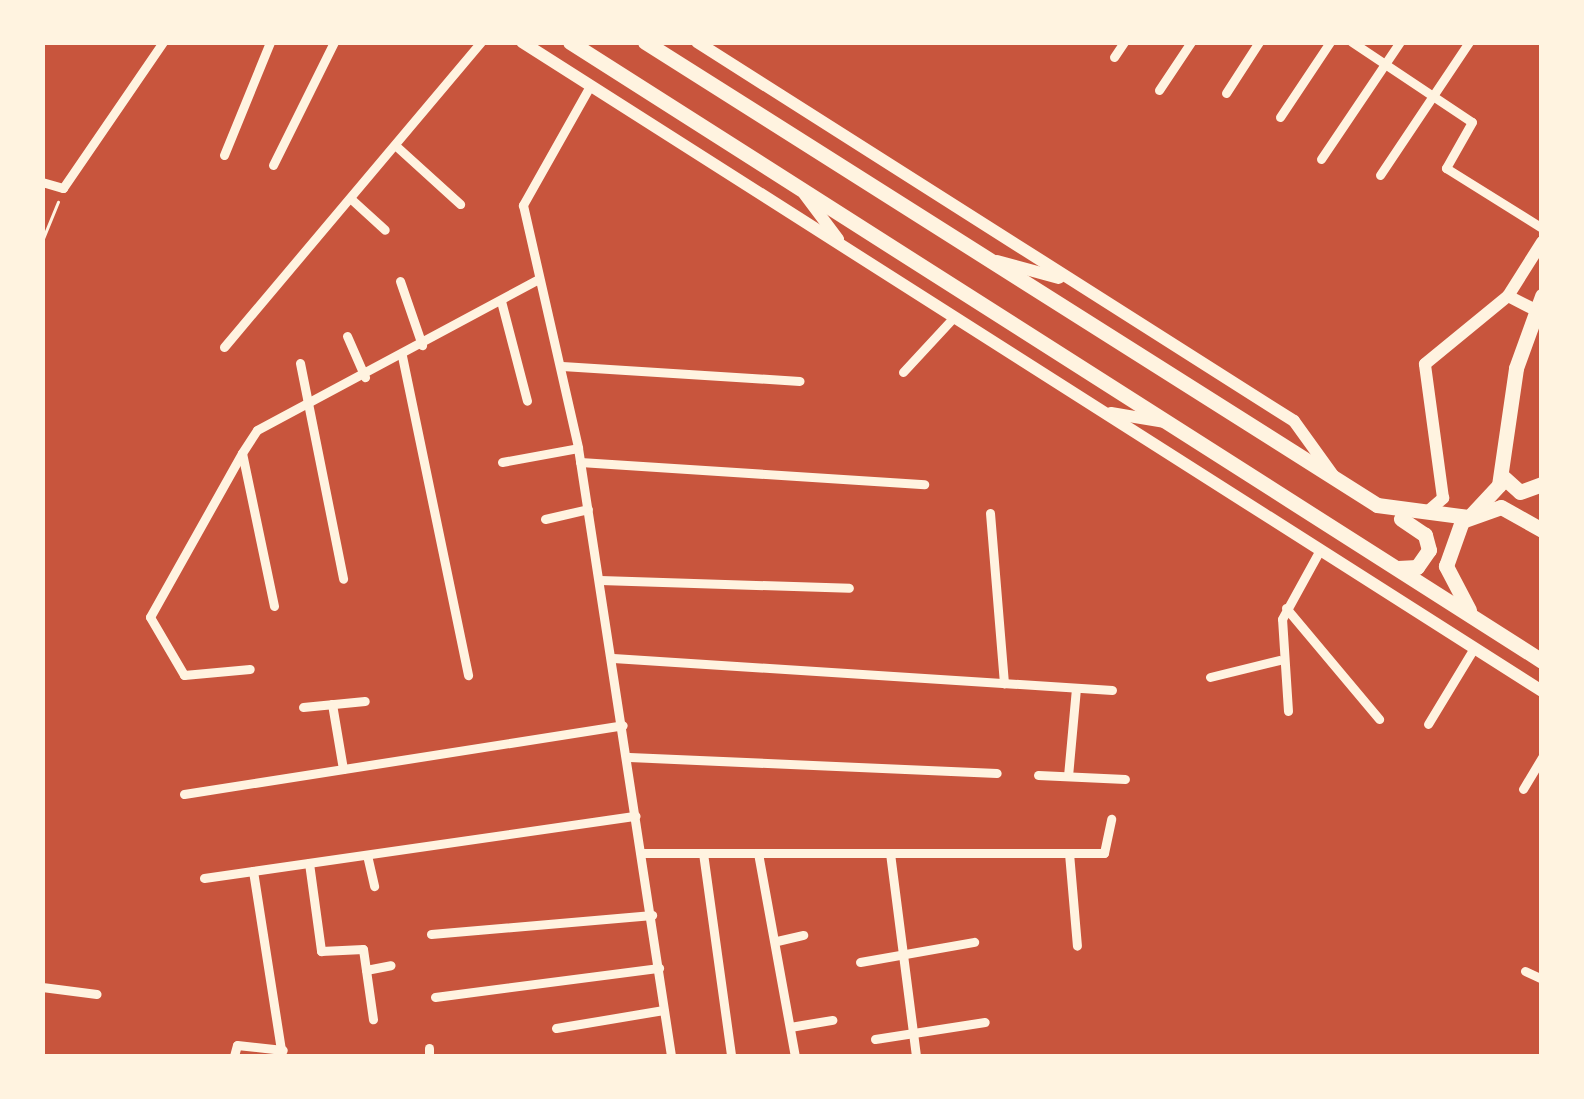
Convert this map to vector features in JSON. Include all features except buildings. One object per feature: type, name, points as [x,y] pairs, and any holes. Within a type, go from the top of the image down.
[{"type":"highway","points":[[570,42],[1542,661]]},
{"type":"highway","points":[[644,42],[1428,540],[1422,564],[1394,567]]},
{"type":"highway","points":[[1480,622],[1446,566],[1448,542],[1501,475],[1537,302]]},
{"type":"highway","points":[[1501,475],[1520,492],[1542,484]]},
{"type":"highway","points":[[1378,505],[1408,515],[1470,516],[1516,510],[1542,530]]},
{"type":"main road","points":[[522,42],[1542,691]]},
{"type":"main road","points":[[699,43],[1303,427],[1336,480]]},
{"type":"main road","points":[[590,86],[602,63]]},
{"type":"main road","points":[[801,189],[844,248]]},
{"type":"main road","points":[[1408,515],[1443,503],[1426,364],[1508,296],[1542,242]]},
{"type":"main road","points":[[981,256],[1076,283]]},
{"type":"main road","points":[[1508,296],[1537,302]]},
{"type":"main road","points":[[1103,412],[1168,423]]},
{"type":"street","points":[[42,182],[58,190],[163,42]]},
{"type":"street","points":[[224,155],[270,42]]},
{"type":"street","points":[[273,164],[334,42]]},
{"type":"street","points":[[224,347],[482,42]]},
{"type":"street","points":[[1114,56],[1124,42]]},
{"type":"street","points":[[1159,90],[1191,42]]},
{"type":"street","points":[[1226,92],[1259,42]]},
{"type":"street","points":[[1280,117],[1330,42]]},
{"type":"street","points":[[1352,42],[1472,122],[1446,168],[1542,228]]},
{"type":"street","points":[[1322,159],[1400,42]]},
{"type":"street","points":[[1380,175],[1469,42]]},
{"type":"street","points":[[590,86],[523,204],[578,448],[644,853],[671,1056]]},
{"type":"street","points":[[395,145],[460,204]]},
{"type":"street","points":[[350,198],[386,230]]},
{"type":"street","points":[[250,669],[184,675],[150,617],[257,430],[365,377],[539,280]]},
{"type":"street","points":[[400,281],[422,345]]},
{"type":"street","points":[[501,301],[527,401]]},
{"type":"street","points":[[903,372],[954,317]]},
{"type":"street","points":[[347,336],[365,377]]},
{"type":"street","points":[[402,356],[468,675]]},
{"type":"street","points":[[300,363],[313,404],[342,579]]},
{"type":"street","points":[[562,366],[800,381]]},
{"type":"street","points":[[502,462],[578,448]]},
{"type":"street","points":[[242,452],[274,606]]},
{"type":"street","points":[[580,462],[924,484]]},
{"type":"street","points":[[545,518],[588,509]]},
{"type":"street","points":[[990,513],[1004,683]]},
{"type":"street","points":[[1288,711],[1279,660],[1286,608],[1320,550]]},
{"type":"street","points":[[600,580],[849,588]]},
{"type":"street","points":[[1286,608],[1380,720]]},
{"type":"street","points":[[1428,724],[1474,648]]},
{"type":"street","points":[[612,658],[1112,690]]},
{"type":"street","points":[[1210,677],[1279,660]]},
{"type":"street","points":[[1068,776],[1076,688]]},
{"type":"street","points":[[302,707],[365,701]]},
{"type":"street","points":[[332,704],[343,769]]},
{"type":"street","points":[[184,794],[624,724]]},
{"type":"street","points":[[628,757],[997,773]]},
{"type":"street","points":[[1523,789],[1542,758]]},
{"type":"street","points":[[1038,774],[1125,779]]},
{"type":"street","points":[[204,878],[636,816]]},
{"type":"street","points":[[644,853],[1104,853],[1111,819]]},
{"type":"street","points":[[703,853],[731,1056]]},
{"type":"street","points":[[758,853],[777,940],[795,1056]]},
{"type":"street","points":[[1069,853],[1077,946]]},
{"type":"street","points":[[890,854],[916,1056]]},
{"type":"street","points":[[367,855],[374,886]]},
{"type":"street","points":[[309,863],[321,951],[363,949],[373,1019]]},
{"type":"street","points":[[234,1056],[237,1044],[282,1053],[253,871]]},
{"type":"street","points":[[431,934],[652,915]]},
{"type":"street","points":[[777,940],[803,935]]},
{"type":"street","points":[[860,962],[974,942]]},
{"type":"street","points":[[366,970],[391,965]]},
{"type":"street","points":[[436,998],[659,968]]},
{"type":"street","points":[[1525,971],[1542,980]]},
{"type":"street","points":[[42,986],[97,994]]},
{"type":"street","points":[[556,1028],[664,1010]]},
{"type":"street","points":[[790,1027],[832,1020]]},
{"type":"street","points":[[874,1039],[985,1022]]},
{"type":"path","points":[[42,256],[42,241],[58,190]]}]
